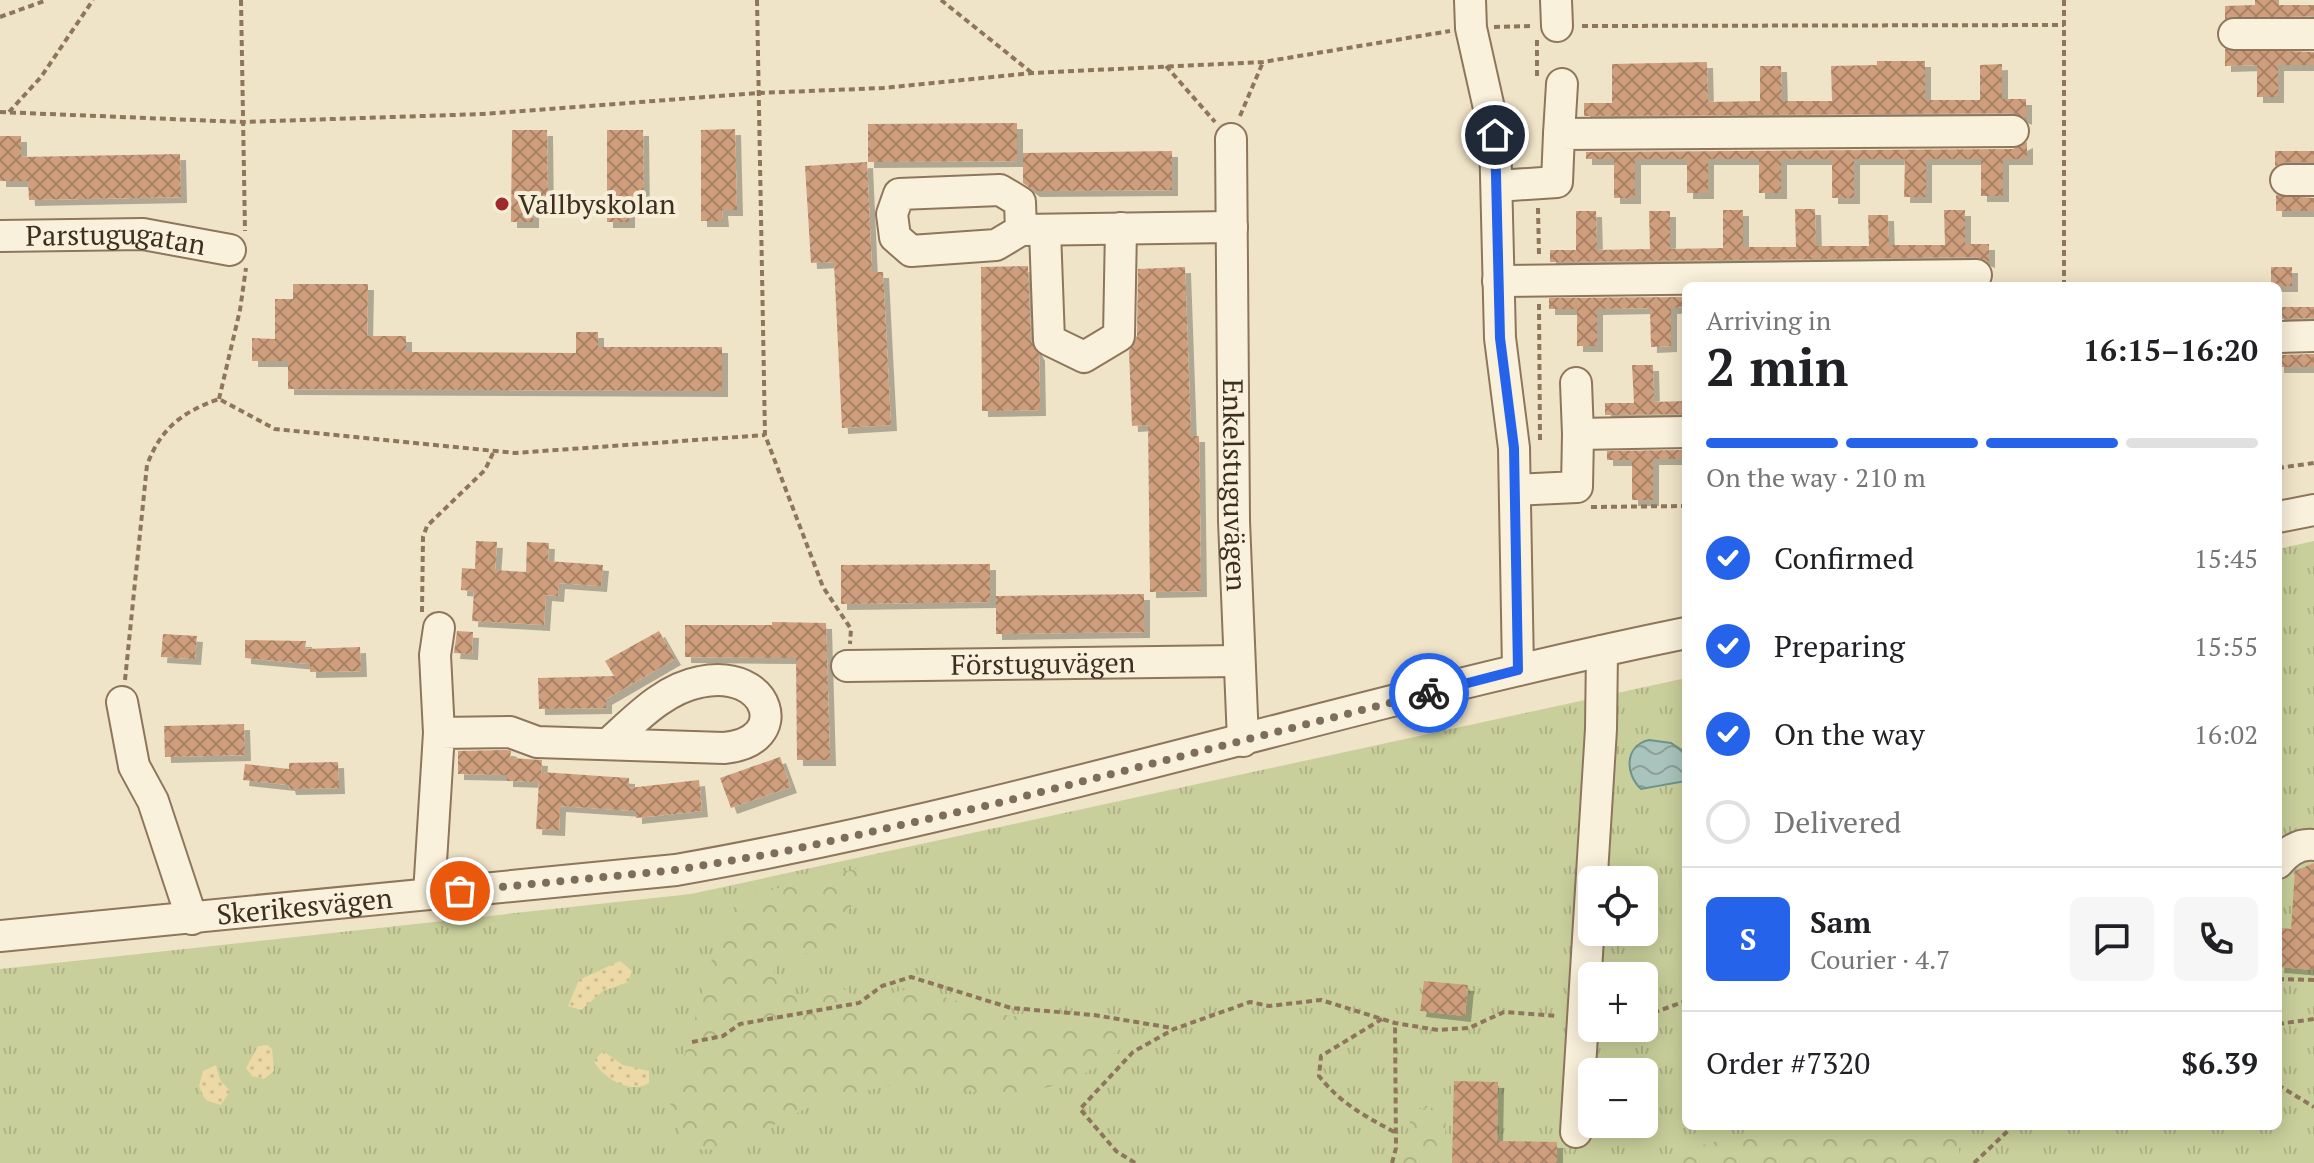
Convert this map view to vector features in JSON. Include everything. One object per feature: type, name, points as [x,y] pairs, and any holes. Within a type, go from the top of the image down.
[{"type":"street","points":[[1471,14],[1495,135],[1500,338],[1514,448],[1518,670]]},
{"type":"street","points":[[2234,34],[2314,34]]},
{"type":"street","points":[[1497,186],[1557,182],[1562,84]]},
{"type":"street","points":[[1559,134],[2013,131]]},
{"type":"street","name":"Enkelstuguvägen","points":[[1231,139],[1238,661],[1243,741]]},
{"type":"street","points":[[1121,228],[1119,336],[1084,357],[1049,340],[1033,231],[1121,228],[1232,227]]},
{"type":"street","name":"Parstugugatan","points":[[0,236],[143,234],[230,250]]},
{"type":"street","points":[[1498,281],[1976,275]]},
{"type":"street","points":[[2282,337],[2314,336]]},
{"type":"street","points":[[1515,490],[1577,487],[1576,383]]},
{"type":"street","points":[[1578,434],[1682,432]]},
{"type":"street","points":[[2282,516],[2314,510]]},
{"type":"street","points":[[429,894],[439,733],[430,623]]},
{"type":"street","name":"Skerikesvägen","points":[[0,936],[676,870],[782,852],[963,811],[1518,670],[1682,634]]},
{"type":"street","points":[[1585,962],[1601,729],[1602,651]]},
{"type":"street","name":"Förstuguvägen","points":[[847,666],[1238,661]]},
{"type":"street","name":"Skerikesvägen","points":[[122,702],[134,766],[153,801],[192,919]]},
{"type":"street","points":[[439,733],[510,732],[537,742],[608,744]]},
{"type":"street","points":[[2282,859],[2306,844],[2314,845]]},
{"type":"street","points":[[1576,1132],[1580,1042]]},
{"type":"path","points":[[0,17],[47,0]]},
{"type":"path","points":[[9,112],[41,77],[93,0]]},
{"type":"path","points":[[241,0],[243,122]]},
{"type":"path","points":[[757,0],[765,435],[823,587],[851,629],[847,666]]},
{"type":"path","points":[[941,0],[1032,73]]},
{"type":"path","points":[[2064,0],[2064,282]]},
{"type":"path","points":[[0,112],[243,122],[483,114],[759,93],[883,88],[1032,73],[1263,62],[1471,14],[1556,19],[2064,25]]},
{"type":"path","points":[[1166,66],[1231,139],[1263,62]]},
{"type":"path","points":[[122,702],[147,465],[161,434],[183,414],[219,399],[275,429],[515,453],[765,435]]},
{"type":"path","points":[[430,623],[423,537],[427,526],[485,470],[494,451]]},
{"type":"path","points":[[2282,467],[2314,463]]},
{"type":"path","points":[[1585,507],[1682,506]]},
{"type":"path","points":[[692,1042],[723,1036],[740,1024],[859,1003],[882,986],[911,977],[1011,1008],[1094,1015],[1174,1029]]},
{"type":"path","points":[[2282,979],[2314,980]]},
{"type":"path","points":[[1135,1163],[1116,1151],[1080,1109],[1133,1052],[1174,1029],[1250,1002],[1269,1006],[1321,1000],[1395,1023],[1438,1030],[1469,1028],[1504,1012],[1578,1016]]},
{"type":"path","points":[[1658,1011],[1682,1002]]},
{"type":"path","points":[[1382,1019],[1321,1056],[1319,1076],[1336,1097],[1396,1133]]},
{"type":"path","points":[[2282,1023],[2314,1019]]},
{"type":"path","points":[[1392,1163],[1396,1133],[1395,1023]]},
{"type":"path","points":[[2282,1087],[2314,1107]]},
{"type":"path","points":[[1974,1163],[2009,1130]]},
{"type":"green space","points":[[2314,541],[2314,1163],[0,1163],[0,969],[691,894],[1682,679],[1682,1130],[2282,1130],[2282,548]]},
{"type":"green space","points":[[867,866],[854,901],[817,952],[788,956],[773,968],[778,988],[797,996],[834,983],[870,1006],[895,992],[913,988],[1005,1015],[1063,1023],[1122,1024],[1133,1034],[1122,1048],[1078,1078],[1005,1100],[921,1078],[818,1102],[725,1150],[687,1149],[669,1109],[723,921],[743,897]]},
{"type":"green space","points":[[1428,1108],[1446,1119],[1443,1163],[1402,1163],[1412,1110]]},
{"type":"green space","points":[[1756,1130],[1959,1130],[1959,1163],[1662,1163],[1696,1147]]},
{"type":"sand","points":[[620,961],[632,971],[628,982],[603,991],[581,1010],[568,1006],[579,980]]},
{"type":"sand","points":[[267,1045],[272,1049],[274,1071],[264,1079],[252,1076],[246,1068],[258,1046]]},
{"type":"sand","points":[[603,1051],[623,1065],[649,1071],[649,1083],[634,1087],[610,1079],[594,1061]]},
{"type":"sand","points":[[216,1065],[220,1080],[230,1091],[221,1105],[205,1100],[199,1086],[203,1071]]},
{"type":"water","points":[[1649,740],[1671,743],[1682,750],[1682,782],[1641,789],[1632,776],[1630,761],[1631,754],[1641,743]]},
{"type":"building","points":[[2255,0],[2279,0],[2279,5],[2314,5],[2314,16],[2225,19],[2225,6],[2255,5]]},
{"type":"building","points":[[2225,49],[2314,52],[2314,65],[2278,65],[2278,97],[2257,97],[2257,65],[2225,66]]},
{"type":"building","points":[[1877,61],[1925,61],[1925,100],[1980,100],[1980,65],[2002,64],[2002,99],[2026,99],[2026,119],[2013,113],[1584,116],[1584,103],[1612,103],[1612,64],[1707,62],[1708,102],[1760,101],[1760,66],[1781,66],[1782,101],[1832,101],[1831,66],[1877,65]]},
{"type":"building","points":[[1017,123],[1017,161],[868,162],[868,124]]},
{"type":"building","points":[[735,129],[737,210],[722,210],[723,221],[701,221],[701,130]]},
{"type":"building","points":[[512,130],[547,130],[548,210],[533,210],[533,222],[511,222]]},
{"type":"building","points":[[607,130],[643,130],[644,210],[629,210],[629,222],[607,222]]},
{"type":"building","points":[[0,136],[21,136],[21,157],[180,154],[181,197],[29,200],[28,181],[0,181]]},
{"type":"building","points":[[2027,142],[2027,159],[2003,159],[2003,196],[1981,196],[1981,159],[1926,159],[1926,197],[1904,197],[1905,159],[1854,159],[1854,198],[1832,198],[1832,159],[1781,159],[1781,193],[1759,193],[1759,159],[1708,159],[1708,193],[1687,193],[1687,159],[1635,159],[1635,198],[1614,198],[1614,159],[1586,159],[1586,152],[2013,149]]},
{"type":"building","points":[[1172,151],[1172,190],[1034,191],[1023,183],[1023,153]]},
{"type":"building","points":[[2275,151],[2314,151],[2314,162],[2286,162],[2275,166]]},
{"type":"building","points":[[867,162],[872,272],[883,272],[891,425],[842,428],[834,262],[811,263],[805,166]]},
{"type":"building","points":[[2276,195],[2314,198],[2314,211],[2276,211]]},
{"type":"building","points":[[1795,209],[1815,209],[1816,246],[1869,246],[1868,215],[1888,215],[1889,245],[1945,245],[1944,210],[1965,210],[1965,244],[1989,244],[1989,262],[1976,257],[1550,262],[1550,250],[1576,250],[1576,211],[1596,211],[1597,250],[1650,249],[1649,211],[1670,211],[1670,249],[1723,248],[1723,210],[1743,210],[1743,247],[1796,247]]},
{"type":"building","points":[[1028,266],[1031,341],[1039,355],[1040,410],[982,411],[981,267]]},
{"type":"building","points":[[1185,267],[1191,436],[1199,436],[1201,591],[1150,592],[1148,425],[1132,426],[1129,351],[1137,336],[1138,269]]},
{"type":"building","points":[[2271,267],[2292,267],[2292,286],[2271,282]]},
{"type":"building","points":[[293,284],[368,284],[367,336],[406,336],[406,352],[576,353],[576,332],[598,332],[598,347],[722,347],[722,391],[288,389],[288,361],[252,361],[252,338],[275,339],[275,299],[293,299]]},
{"type":"building","points":[[1682,297],[1682,307],[1671,308],[1671,346],[1651,347],[1650,308],[1597,309],[1597,346],[1577,346],[1577,309],[1549,309],[1549,298]]},
{"type":"building","points":[[2282,307],[2314,307],[2314,318],[2282,319]]},
{"type":"building","points":[[2314,354],[2314,367],[2282,367],[2282,355]]},
{"type":"building","points":[[1632,365],[1653,365],[1654,402],[1682,401],[1682,414],[1605,415],[1605,403],[1634,403]]},
{"type":"building","points":[[1682,450],[1682,459],[1653,459],[1653,500],[1632,500],[1632,460],[1607,460],[1607,451]]},
{"type":"building","points":[[476,541],[497,542],[495,570],[526,572],[527,542],[549,543],[548,561],[603,565],[601,586],[559,583],[558,596],[546,595],[544,625],[472,621],[474,591],[461,590],[462,568],[475,569]]},
{"type":"building","points":[[990,564],[990,602],[841,604],[841,565]]},
{"type":"building","points":[[1144,594],[1144,632],[996,634],[996,596]]},
{"type":"building","points":[[772,622],[826,623],[830,760],[797,760],[796,658],[685,657],[685,625],[772,625]]},
{"type":"building","points":[[457,631],[473,632],[472,654],[454,653]]},
{"type":"building","points":[[659,631],[675,659],[606,699],[606,708],[539,709],[538,678],[614,676],[605,661]]},
{"type":"building","points":[[163,634],[197,636],[195,659],[161,657]]},
{"type":"building","points":[[245,640],[306,641],[305,649],[360,647],[361,671],[310,672],[310,664],[245,658]]},
{"type":"building","points":[[244,724],[245,755],[165,757],[164,726]]},
{"type":"building","points":[[458,751],[511,751],[510,758],[542,760],[541,772],[629,778],[629,788],[699,780],[702,811],[636,818],[636,811],[560,806],[559,830],[536,829],[539,782],[507,781],[507,775],[458,774]]},
{"type":"building","points":[[780,757],[791,787],[731,808],[720,778]]},
{"type":"building","points":[[338,762],[339,788],[290,789],[289,785],[243,780],[245,764],[289,769],[289,763]]},
{"type":"building","points":[[2314,863],[2314,970],[2282,967],[2282,928],[2291,929],[2295,871]]},
{"type":"building","points":[[1424,981],[1468,985],[1465,1016],[1420,1011]]},
{"type":"building","points":[[1454,1081],[1498,1082],[1497,1141],[1557,1142],[1557,1163],[1452,1163]]},
{"type":"way so far","points":[[460,891],[676,870],[782,852],[994,804],[1429,693]]},
{"type":"place","name":"Vallbyskolan","points":[[502,204]]},
{"type":"route","points":[[1429,693],[1518,670],[1514,448],[1500,338],[1495,135]]}]
